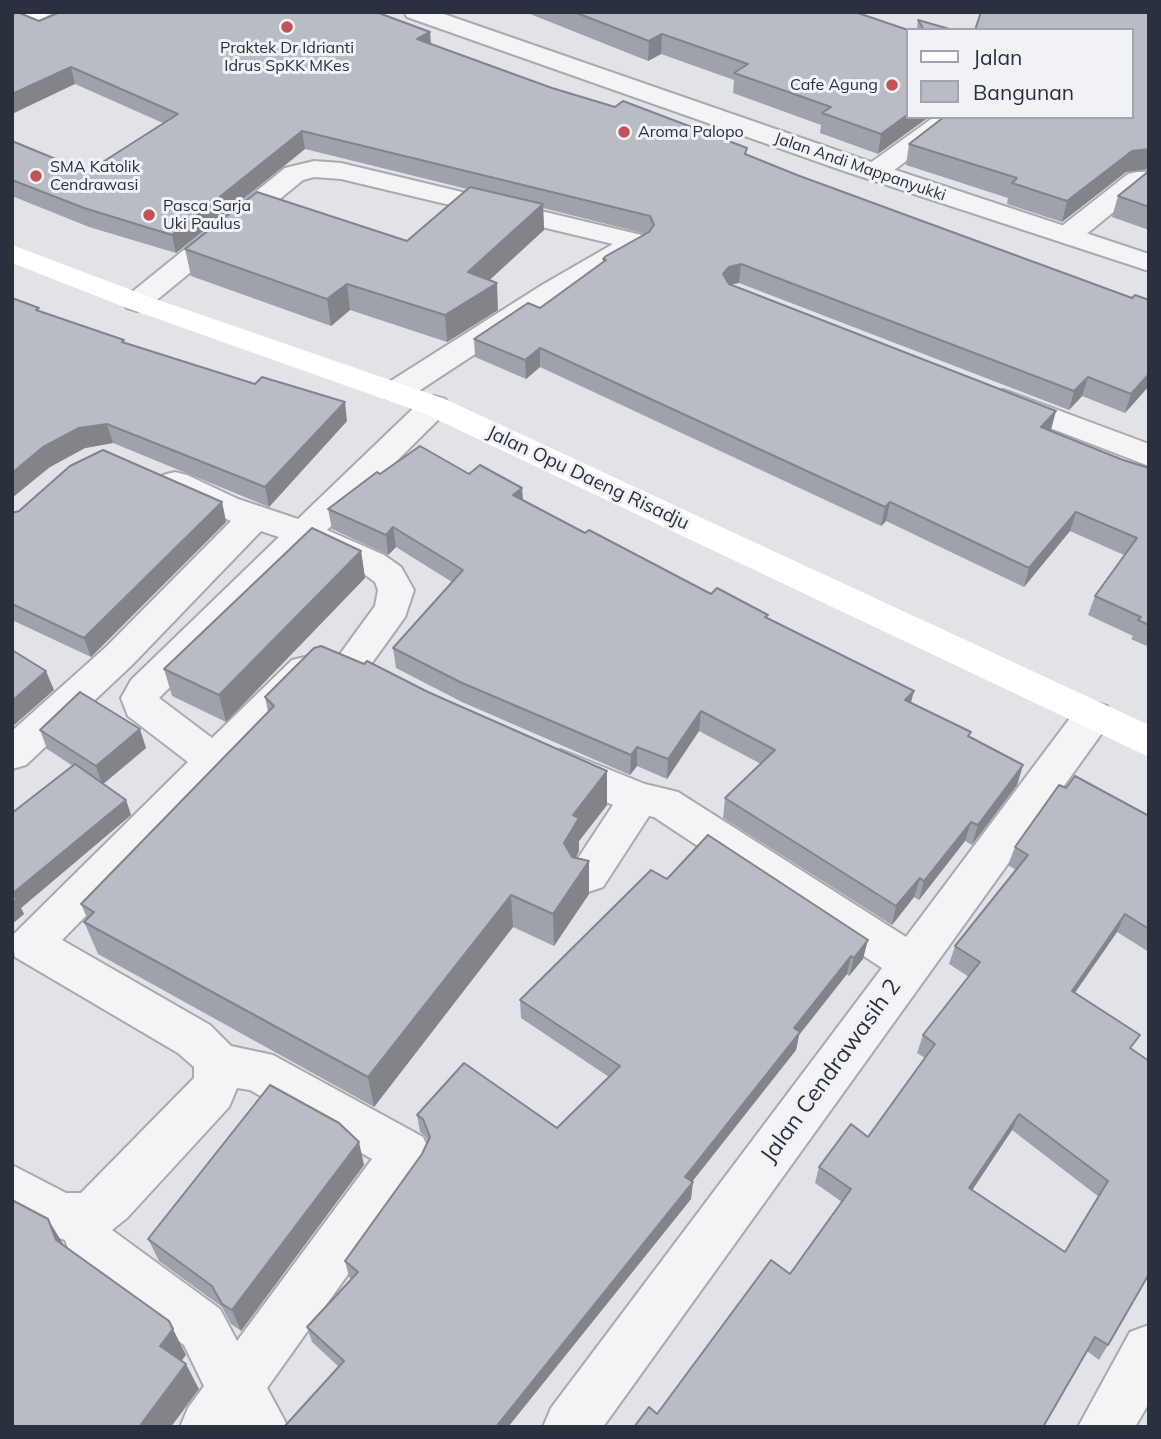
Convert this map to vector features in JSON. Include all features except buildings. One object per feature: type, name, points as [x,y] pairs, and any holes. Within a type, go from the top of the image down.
[{"type":"main road","points":[[12,23],[38,12]]},
{"type":"main road","name":"Jalan Opu Daeng Risadju","points":[[12,253],[137,302],[434,406],[1149,742]]},
{"type":"street","name":"Jalan Andi Mappanyukki","points":[[415,12],[875,173],[1149,263]]},
{"type":"street","points":[[875,173],[948,119]]},
{"type":"street","points":[[137,302],[294,174],[314,169],[341,171],[637,242],[552,291],[397,391]]},
{"type":"street","points":[[1068,235],[1137,180],[1149,180]]},
{"type":"street","points":[[972,387],[1144,447]]},
{"type":"street","points":[[12,754],[138,664],[277,525],[434,406]]},
{"type":"street","points":[[152,472],[226,507],[372,563],[390,575],[396,590],[392,608],[351,666]]},
{"type":"street","points":[[138,664],[277,525]]},
{"type":"street","points":[[12,1188],[56,1214],[74,1219],[83,1216],[110,1201],[212,1092],[218,1077],[212,1054],[194,1039],[30,944],[306,670],[332,661],[351,666],[387,684]]},
{"type":"street","points":[[138,664],[144,690],[140,698],[142,706],[214,760]]},
{"type":"street","name":"Jalan Cendrawasih 2","points":[[570,1427],[1093,716]]},
{"type":"street","points":[[532,752],[639,799],[664,803],[911,963]]},
{"type":"street","points":[[588,876],[639,799]]},
{"type":"street","points":[[217,1065],[257,1070],[406,1153],[234,1414]]},
{"type":"street","points":[[83,1216],[92,1248],[202,1327],[234,1414]]},
{"type":"street","points":[[1105,1427],[1149,1351]]},
{"type":"place","name":"Praktek Dr Idrianti Idrus SpKK MKes","points":[[287,27]]},
{"type":"place","name":"Cafe Agung","points":[[892,85]]},
{"type":"place","name":"Aroma Palopo","points":[[624,132]]},
{"type":"place","name":"SMA Katolik Cendrawasi","points":[[36,176]]},
{"type":"place","name":"Pasca Sarja Uki Paulus","points":[[149,215]]}]
